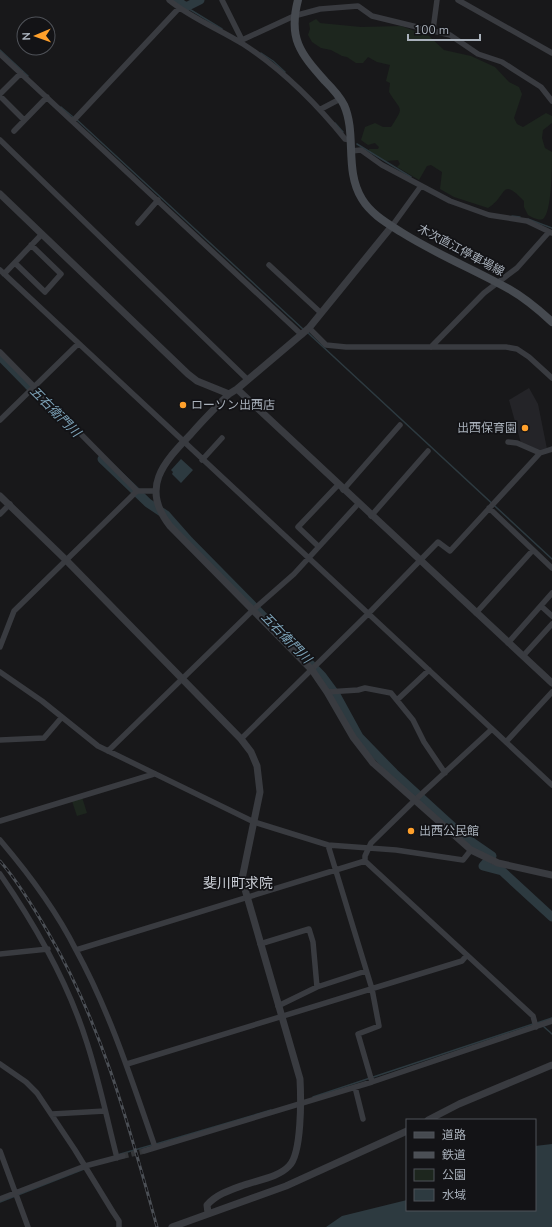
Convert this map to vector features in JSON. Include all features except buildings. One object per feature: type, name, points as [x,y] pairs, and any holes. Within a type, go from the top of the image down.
[{"type":"main road","name":"木次直江停車場線","points":[[298,0],[294,16],[294,32],[304,56],[340,99],[349,122],[354,179],[362,199],[376,215],[392,226],[430,250],[499,283],[532,303],[552,322]]},
{"type":"street","points":[[169,0],[179,8],[242,42],[273,64],[321,109],[345,139],[350,140]]},
{"type":"street","points":[[222,0],[242,42]]},
{"type":"street","points":[[433,30],[437,0]]},
{"type":"street","points":[[458,0],[552,53]]},
{"type":"street","points":[[242,42],[294,16],[320,9],[358,6],[372,16],[450,35],[485,57],[507,65],[541,87],[552,101]]},
{"type":"street","points":[[73,121],[179,8]]},
{"type":"street","points":[[0,54],[302,335]]},
{"type":"street","points":[[21,73],[0,95],[24,120]]},
{"type":"street","points":[[14,131],[47,97]]},
{"type":"street","points":[[321,109],[340,99]]},
{"type":"street","points":[[0,140],[248,380]]},
{"type":"street","points":[[351,150],[361,150],[382,165],[437,196],[489,215],[526,221],[550,232],[517,268],[484,294],[431,347]]},
{"type":"street","points":[[421,186],[392,226],[310,328],[229,394],[182,442],[162,467],[157,478],[155,491],[158,508],[170,526],[312,670],[363,751],[373,762],[471,850],[498,864],[552,875]]},
{"type":"street","points":[[0,194],[188,374],[197,381],[229,394]]},
{"type":"street","points":[[138,223],[158,200]]},
{"type":"street","points":[[42,234],[15,263],[2,272],[182,442],[308,557],[552,785]]},
{"type":"street","points":[[15,263],[45,292],[61,274],[32,245]]},
{"type":"street","points":[[269,265],[321,313]]},
{"type":"street","points":[[310,328],[326,344],[346,347],[491,347],[517,349],[529,357],[552,378]]},
{"type":"street","points":[[0,420],[78,344]]},
{"type":"street","points":[[0,352],[137,491]]},
{"type":"street","points":[[214,388],[218,396],[218,404]]},
{"type":"street","points":[[237,389],[358,504],[552,683]]},
{"type":"street","points":[[318,546],[298,527],[341,487],[400,425]]},
{"type":"street","points":[[202,460],[222,438]]},
{"type":"street","points":[[508,442],[517,443],[540,453]]},
{"type":"street","points":[[241,739],[368,614],[438,542],[450,551],[540,453],[552,449]]},
{"type":"street","points":[[371,516],[428,451]]},
{"type":"street","points":[[0,647],[14,611],[137,491],[155,491]]},
{"type":"street","points":[[0,496],[10,504],[66,560],[241,739],[254,759],[260,779],[260,792],[243,865],[242,879],[246,898],[300,1079],[301,1103],[295,1155],[290,1166],[280,1173],[219,1195],[207,1205],[208,1213]]},
{"type":"street","points":[[0,514],[10,504]]},
{"type":"street","points":[[108,751],[253,610],[294,574],[358,504]]},
{"type":"street","points":[[489,508],[552,568]]},
{"type":"street","points":[[476,613],[533,550]]},
{"type":"street","points":[[508,643],[552,593]]},
{"type":"street","points":[[541,606],[552,616]]},
{"type":"street","points":[[523,656],[552,624]]},
{"type":"street","points":[[397,700],[429,670]]},
{"type":"street","points":[[0,672],[62,717],[98,746],[254,822],[328,845],[396,850],[463,860],[471,850]]},
{"type":"street","points":[[327,692],[358,690],[365,688],[377,689],[391,693],[413,720],[424,742],[445,773]]},
{"type":"street","points":[[506,742],[552,692]]},
{"type":"street","points":[[0,740],[44,738],[62,717]]},
{"type":"street","points":[[365,861],[368,848],[415,800],[492,729]]},
{"type":"street","points":[[0,821],[154,774]]},
{"type":"street","points":[[0,840],[31,878],[76,950],[127,1064],[155,1147]]},
{"type":"street","points":[[328,845],[372,990],[379,1026],[358,1034],[372,1082]]},
{"type":"street","points":[[76,950],[365,861]]},
{"type":"street","points":[[365,861],[533,1016],[536,1027]]},
{"type":"street","points":[[0,874],[26,911],[48,949],[61,977],[87,1042],[117,1158]]},
{"type":"street","points":[[260,944],[309,929],[313,942],[317,987]]},
{"type":"street","points":[[0,954],[48,949]]},
{"type":"street","points":[[127,1064],[372,990],[462,961],[467,955]]},
{"type":"street","points":[[278,1006],[317,987],[366,971]]},
{"type":"street","points":[[144,1151],[372,1082],[552,1021]]},
{"type":"street","points":[[0,1064],[26,1082],[52,1114],[119,1221],[119,1227]]},
{"type":"street","points":[[430,1119],[459,1104],[552,1065]]},
{"type":"street","points":[[355,1087],[363,1119]]},
{"type":"street","points":[[52,1114],[105,1111]]},
{"type":"street","points":[[172,1227],[286,1186],[406,1131]]},
{"type":"street","points":[[0,1151],[28,1227]]},
{"type":"street","points":[[0,1199],[85,1166],[123,1156]]},
{"type":"shaded area","points":[[529,388],[538,404],[547,449],[542,451],[521,443],[509,400]]},
{"type":"green space","points":[[316,19],[320,23],[361,27],[401,26],[429,36],[444,50],[471,56],[495,67],[509,82],[519,87],[522,94],[514,118],[517,124],[523,127],[546,113],[552,116],[552,123],[543,130],[542,138],[545,148],[552,152],[550,198],[546,215],[543,219],[537,219],[528,215],[524,207],[524,201],[511,190],[507,189],[504,191],[488,208],[454,197],[440,189],[442,172],[431,165],[427,166],[419,180],[397,167],[400,164],[398,160],[386,161],[369,151],[369,149],[378,149],[379,147],[375,143],[368,145],[361,140],[365,127],[375,123],[383,127],[391,127],[400,112],[399,106],[389,92],[390,83],[386,81],[390,65],[377,62],[368,57],[363,63],[356,63],[331,50],[321,48],[312,42],[308,35],[310,29],[309,23]]},
{"type":"green space","points":[[82,797],[87,813],[77,816],[72,801]]},
{"type":"water","points":[[181,459],[193,470],[181,483],[172,474],[173,472],[171,470]]},
{"type":"water","points":[[552,1144],[552,1227],[326,1227],[342,1216],[406,1200],[406,1211],[536,1211],[536,1146]]},
{"type":"waterway","points":[[176,0],[186,7],[200,0]]},
{"type":"waterway","points":[[186,7],[222,29]]},
{"type":"waterway","points":[[0,50],[28,76]]},
{"type":"waterway","points":[[261,53],[285,72]]},
{"type":"waterway","points":[[61,107],[73,117]]},
{"type":"waterway","points":[[76,119],[304,330]]},
{"type":"waterway","points":[[335,123],[343,132]]},
{"type":"waterway","points":[[357,144],[411,177]]},
{"type":"waterway","points":[[512,216],[520,217]]},
{"type":"waterway","points":[[528,219],[552,228]]},
{"type":"waterway","points":[[307,332],[552,559]]},
{"type":"waterway","name":"五右衛門川","points":[[0,356],[53,410]]},
{"type":"waterway","name":"五右衛門川","points":[[102,459],[148,503],[166,515],[189,541],[322,676],[336,695],[359,737],[394,773],[463,836],[492,856],[483,866],[502,871],[552,917]]},
{"type":"waterway","points":[[537,1023],[552,1018]]},
{"type":"waterway","points":[[313,1097],[533,1024]]},
{"type":"waterway","points":[[543,1026],[552,1034]]},
{"type":"waterway","points":[[156,1144],[271,1110]]},
{"type":"waterway","points":[[117,1155],[152,1145]]},
{"type":"waterway","points":[[0,1202],[84,1169]]},
{"type":"tunnel","points":[[123,1156],[144,1151]]},
{"type":"railway","points":[[0,861],[32,905],[68,969],[84,1004],[112,1077],[136,1151],[157,1227]]},
{"type":"place","name":"ローソン出西店","points":[[183,405]]},
{"type":"place","name":"出西保育園","points":[[525,428]]},
{"type":"place","name":"出西公民館","points":[[411,831]]},
{"type":"district","name":"斐川町求院","points":[[238,883]]}]
